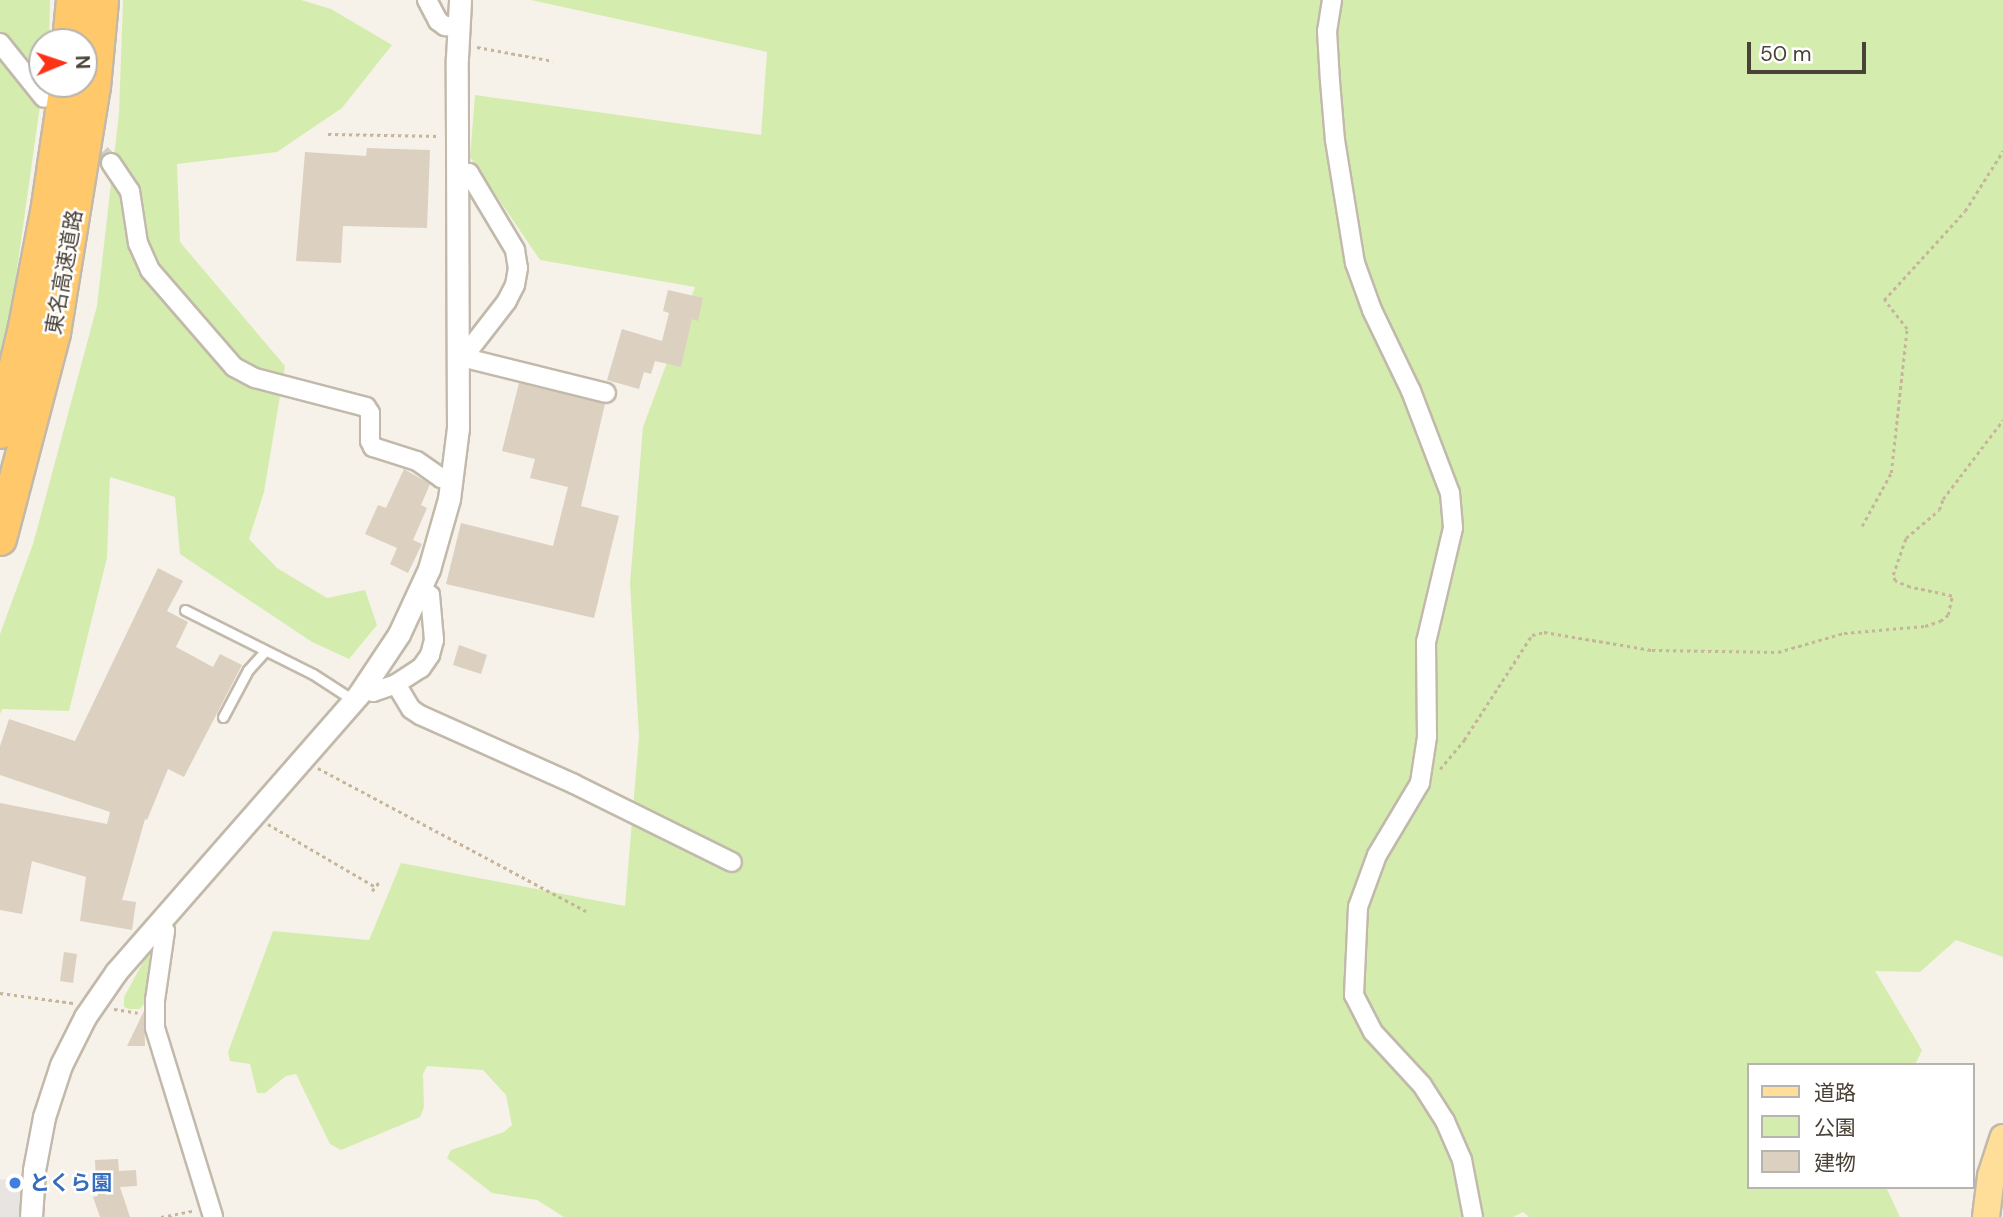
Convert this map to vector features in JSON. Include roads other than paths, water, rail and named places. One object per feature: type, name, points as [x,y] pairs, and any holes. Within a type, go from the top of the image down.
[{"type":"highway","points":[[70,28],[73,0]]},
{"type":"highway","name":"東名高速道路","points":[[0,539],[54,333],[94,87],[102,0]]},
{"type":"highway","name":"東名高速道路","points":[[0,432],[25,327],[48,206],[55,98]]},
{"type":"main road","points":[[1986,1217],[1991,1176],[2003,1138]]},
{"type":"street","points":[[427,0],[438,21],[458,37]]},
{"type":"street","points":[[31,1217],[34,1170],[44,1117],[61,1065],[92,1006],[158,924],[359,693],[399,634],[421,590],[437,546],[453,480],[464,359],[458,173],[460,0]]},
{"type":"street","points":[[1332,0],[1327,31],[1335,140],[1355,263],[1372,310],[1412,391],[1450,493],[1453,527],[1426,642],[1427,737],[1420,783],[1377,855],[1358,907],[1354,995],[1373,1032],[1422,1085],[1445,1121],[1462,1160],[1473,1217]]},
{"type":"street","points":[[0,43],[28,67]]},
{"type":"street","points":[[111,163],[130,191],[138,243],[150,270],[234,368],[255,378],[366,407],[370,413],[370,441],[373,447],[416,461],[441,478],[453,480]]},
{"type":"street","points":[[458,173],[469,173],[514,250],[517,268],[515,285],[507,301],[464,359]]},
{"type":"street","points":[[464,359],[606,393]]},
{"type":"street","points":[[359,693],[373,692],[396,684],[421,668],[433,648],[430,595],[421,590]]},
{"type":"street","points":[[396,684],[411,709],[420,715],[574,784],[732,862]]},
{"type":"street","points":[[158,924],[165,931],[154,1014],[158,1042],[211,1212]]},
{"type":"lane","points":[[185,610],[313,674],[359,693]]},
{"type":"lane","points":[[223,718],[248,670],[265,651]]},
{"type":"tunnel","points":[[82,134],[111,163]]},
{"type":"place","name":"とくら園","points":[[15,1183]]}]
